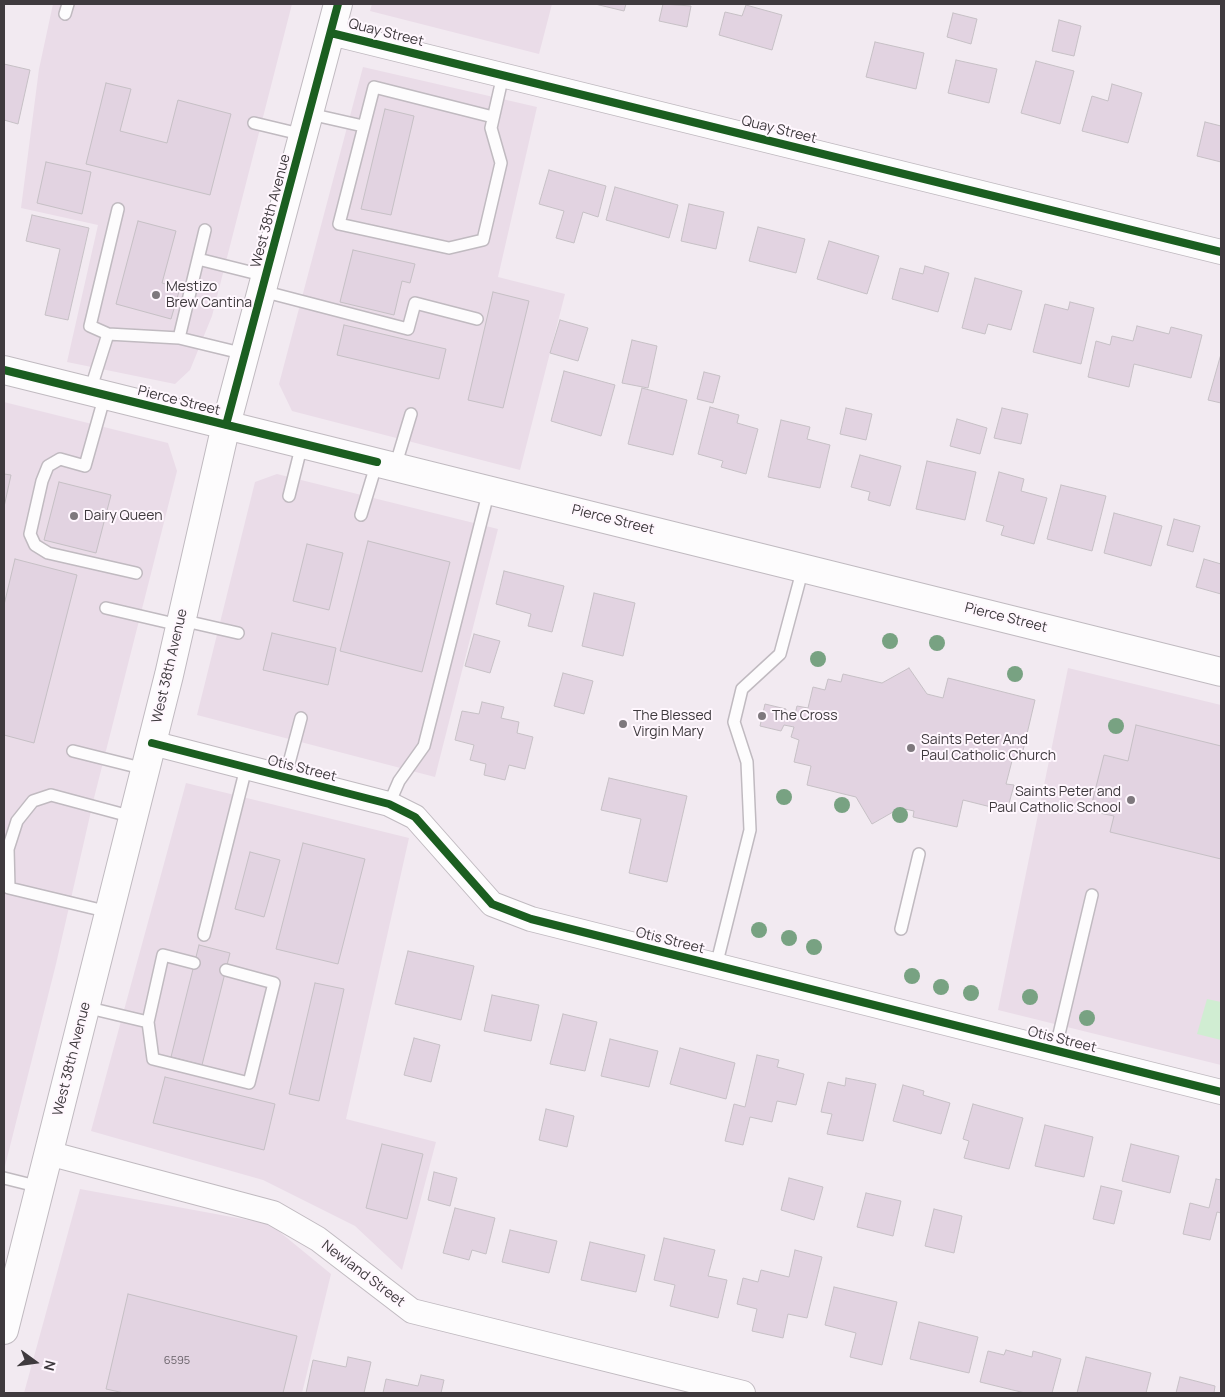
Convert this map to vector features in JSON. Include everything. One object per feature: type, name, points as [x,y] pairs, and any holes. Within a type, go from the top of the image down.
[{"type":"main road","name":"West 38th Avenue","points":[[4,1330],[133,818],[226,425],[338,4]]},
{"type":"main road","name":"Pierce Street","points":[[4,370],[1221,672]]},
{"type":"street","name":"Quay Street","points":[[331,33],[1221,252]]},
{"type":"street","name":"Otis Street","points":[[148,756],[246,768],[389,804],[416,817],[492,904],[531,919],[1221,1092]]},
{"type":"street","name":"Newland Street","points":[[48,1153],[273,1213],[318,1239],[412,1311],[743,1393]]},
{"type":"lane","points":[[493,118],[374,87],[339,224],[449,248],[483,240],[502,163],[491,128],[503,75]]},
{"type":"lane","points":[[254,123],[364,126]]},
{"type":"lane","points":[[118,209],[90,326],[108,334],[179,338],[245,354]]},
{"type":"lane","points":[[179,338],[206,230]]},
{"type":"lane","points":[[198,259],[264,284],[408,329],[415,303],[477,319]]},
{"type":"lane","points":[[108,334],[85,466],[60,459],[48,466],[42,481],[30,534],[35,545],[48,552],[136,573]]},
{"type":"lane","points":[[361,515],[411,414]]},
{"type":"lane","points":[[289,496],[302,444]]},
{"type":"lane","points":[[389,804],[399,781],[424,746],[489,490]]},
{"type":"lane","points":[[716,966],[750,830],[747,762],[734,722],[742,689],[780,654],[803,568]]},
{"type":"lane","points":[[106,608],[238,633]]},
{"type":"lane","points":[[286,778],[301,718]]},
{"type":"lane","points":[[73,751],[148,756]]},
{"type":"lane","points":[[204,935],[246,768]]},
{"type":"lane","points":[[109,912],[9,888],[8,849],[17,821],[33,801],[51,795],[133,818]]},
{"type":"lane","points":[[901,929],[919,854]]},
{"type":"lane","points":[[1055,1051],[1092,895]]},
{"type":"lane","points":[[194,962],[163,955],[148,1022],[153,1059],[249,1083],[274,983],[226,970]]},
{"type":"lane","points":[[85,1007],[148,1022]]},
{"type":"lane","points":[[4,1178],[40,1187]]},
{"type":"shaded area","points":[[53,4],[292,4],[212,316],[190,370],[175,384],[67,362],[98,225],[21,208],[39,69]]},
{"type":"shaded area","points":[[372,4],[552,4],[539,54],[370,11]]},
{"type":"shaded area","points":[[363,67],[537,107],[498,277],[565,294],[520,470],[292,411],[279,384]]},
{"type":"shaded area","points":[[4,402],[168,443],[177,471],[94,798],[56,964],[4,1170]]},
{"type":"shaded area","points":[[277,474],[498,529],[435,777],[197,715],[255,482]]},
{"type":"shaded area","name":"Saints Peter and Paul Catholic School","points":[[1068,668],[1221,705],[1221,1065],[998,1010]]},
{"type":"shaded area","points":[[186,783],[409,838],[346,1119],[436,1142],[402,1270],[355,1226],[263,1180],[91,1131]]},
{"type":"shaded area","points":[[80,1189],[270,1224],[331,1274],[302,1393],[24,1393]]},
{"type":"green space","points":[[1207,999],[1221,1002],[1221,1040],[1197,1034]]},
{"type":"building","points":[[595,4],[626,4],[624,11]]},
{"type":"building","points":[[663,4],[691,6],[687,27],[659,21]]},
{"type":"building","points":[[746,5],[782,15],[772,50],[719,35],[725,12],[742,16]]},
{"type":"building","points":[[953,13],[977,19],[971,44],[947,37]]},
{"type":"building","points":[[1059,20],[1081,26],[1074,56],[1052,51]]},
{"type":"building","points":[[875,42],[924,53],[916,89],[866,77]]},
{"type":"building","points":[[956,60],[997,69],[989,103],[948,93]]},
{"type":"building","points":[[1036,61],[1074,71],[1060,124],[1021,113]]},
{"type":"building","points":[[4,64],[30,70],[18,124],[4,120]]},
{"type":"building","points":[[106,83],[131,89],[120,131],[167,143],[178,100],[231,114],[210,195],[86,164]]},
{"type":"building","points":[[1112,84],[1142,93],[1128,143],[1082,131],[1092,96],[1108,101]]},
{"type":"building","points":[[385,109],[414,116],[391,215],[361,209]]},
{"type":"building","points":[[1205,122],[1221,126],[1221,162],[1197,156]]},
{"type":"building","points":[[46,162],[91,172],[82,214],[37,203]]},
{"type":"building","points":[[549,170],[606,186],[598,217],[583,212],[574,243],[556,238],[564,211],[539,204]]},
{"type":"building","points":[[615,187],[678,205],[669,238],[606,220]]},
{"type":"building","points":[[689,204],[724,212],[716,249],[681,241]]},
{"type":"building","points":[[32,215],[89,228],[68,320],[45,315],[60,249],[26,241]]},
{"type":"building","points":[[138,221],[176,231],[162,283],[180,288],[171,319],[116,304]]},
{"type":"building","points":[[758,227],[805,239],[796,273],[749,261]]},
{"type":"building","points":[[829,241],[879,256],[867,294],[817,279]]},
{"type":"building","points":[[353,250],[415,264],[410,283],[402,281],[394,315],[340,302]]},
{"type":"building","points":[[925,266],[949,273],[938,312],[892,299],[900,268],[923,274]]},
{"type":"building","points":[[975,278],[1022,291],[1011,330],[988,324],[985,334],[962,328]]},
{"type":"building","points":[[493,292],[529,301],[503,408],[468,400]]},
{"type":"building","points":[[1070,302],[1094,308],[1081,364],[1033,352],[1045,304],[1068,310]]},
{"type":"building","points":[[560,320],[588,328],[578,361],[550,353]]},
{"type":"building","points":[[344,325],[446,349],[439,379],[337,355]]},
{"type":"building","points":[[1137,326],[1169,334],[1171,327],[1202,335],[1191,378],[1134,364],[1129,387],[1088,377],[1096,341],[1110,345],[1112,336],[1133,341]]},
{"type":"building","points":[[632,340],[657,346],[648,388],[622,383]]},
{"type":"building","points":[[1221,354],[1221,403],[1208,400]]},
{"type":"building","points":[[564,371],[615,385],[601,436],[551,421]]},
{"type":"building","points":[[704,372],[720,376],[713,403],[697,399]]},
{"type":"building","points":[[642,388],[687,400],[673,455],[628,444]]},
{"type":"building","points":[[710,407],[739,415],[737,423],[758,429],[746,474],[721,467],[723,461],[698,454]]},
{"type":"building","points":[[846,408],[872,414],[866,440],[840,434]]},
{"type":"building","points":[[1002,408],[1028,414],[1021,444],[994,438]]},
{"type":"building","points":[[957,419],[987,428],[980,454],[950,446]]},
{"type":"building","points":[[781,420],[810,427],[807,439],[830,445],[820,488],[768,477]]},
{"type":"building","points":[[860,455],[901,466],[890,506],[868,500],[870,492],[851,487]]},
{"type":"building","points":[[927,461],[976,472],[965,520],[916,509]]},
{"type":"building","points":[[999,472],[1024,479],[1021,491],[1047,498],[1034,544],[1001,535],[1004,526],[986,521]]},
{"type":"building","points":[[4,474],[11,475],[4,507]]},
{"type":"building","points":[[59,482],[111,495],[96,553],[44,540]]},
{"type":"building","points":[[1061,485],[1106,496],[1092,551],[1047,539]]},
{"type":"building","points":[[1114,513],[1162,526],[1151,566],[1104,553]]},
{"type":"building","points":[[1174,519],[1200,526],[1193,552],[1167,545]]},
{"type":"building","points":[[368,541],[450,562],[422,672],[340,651]]},
{"type":"building","points":[[307,544],[343,553],[329,610],[293,601]]},
{"type":"building","points":[[15,559],[77,575],[34,743],[4,735],[4,605]]},
{"type":"building","points":[[1204,559],[1221,564],[1221,594],[1196,587]]},
{"type":"building","points":[[504,571],[564,586],[552,632],[528,626],[531,614],[496,604]]},
{"type":"building","points":[[594,593],[635,603],[623,656],[582,646]]},
{"type":"building","points":[[272,633],[336,648],[328,685],[263,670]]},
{"type":"building","points":[[474,634],[500,641],[490,673],[465,666]]},
{"type":"building","name":"Saints Peter And Paul Catholic Church","points":[[909,668],[927,694],[943,698],[948,678],[1035,700],[1021,759],[1013,757],[1006,784],[1014,785],[1007,811],[963,800],[957,827],[913,817],[914,811],[900,808],[872,824],[856,797],[807,785],[811,766],[794,762],[799,740],[791,737],[794,727],[784,725],[781,731],[760,726],[765,704],[786,709],[785,716],[794,718],[797,706],[808,708],[813,687],[825,690],[828,679],[841,682],[843,674],[882,683]]},
{"type":"building","points":[[563,673],[593,681],[584,714],[554,706]]},
{"type":"building","points":[[482,702],[504,707],[501,718],[519,722],[517,733],[533,737],[525,769],[509,765],[505,780],[484,775],[486,764],[470,760],[474,745],[455,740],[462,711],[479,714]]},
{"type":"building","points":[[1136,725],[1221,746],[1221,859],[1110,832],[1114,816],[1090,811],[1104,755],[1128,761]]},
{"type":"building","points":[[609,778],[687,796],[667,882],[629,873],[641,819],[601,810]]},
{"type":"building","points":[[303,843],[365,859],[338,964],[276,949]]},
{"type":"building","points":[[250,852],[280,860],[264,917],[235,909]]},
{"type":"building","points":[[199,945],[230,953],[202,1065],[171,1057]]},
{"type":"building","points":[[408,951],[474,966],[461,1020],[395,1004]]},
{"type":"building","points":[[315,983],[344,989],[319,1101],[289,1094]]},
{"type":"building","points":[[492,995],[539,1005],[531,1041],[484,1031]]},
{"type":"building","points":[[563,1014],[597,1022],[585,1071],[550,1064]]},
{"type":"building","points":[[414,1038],[440,1045],[431,1082],[404,1075]]},
{"type":"building","points":[[610,1039],[658,1051],[649,1087],[601,1076]]},
{"type":"building","points":[[680,1048],[735,1063],[726,1099],[670,1084]]},
{"type":"building","points":[[757,1055],[779,1060],[777,1067],[804,1074],[796,1105],[777,1101],[772,1122],[750,1117],[743,1145],[725,1141],[734,1104],[745,1107]]},
{"type":"building","points":[[165,1077],[275,1104],[264,1150],[153,1123]]},
{"type":"building","points":[[846,1078],[876,1084],[863,1141],[827,1134],[832,1114],[821,1112],[828,1082],[845,1086]]},
{"type":"building","points":[[903,1085],[924,1091],[923,1095],[950,1103],[941,1134],[893,1121]]},
{"type":"building","points":[[973,1104],[1023,1118],[1009,1169],[964,1158],[969,1141],[963,1139]]},
{"type":"building","points":[[546,1109],[574,1116],[567,1147],[539,1140]]},
{"type":"building","points":[[1045,1125],[1093,1137],[1084,1177],[1035,1166]]},
{"type":"building","points":[[382,1144],[423,1154],[407,1219],[366,1208]]},
{"type":"building","points":[[1131,1144],[1179,1156],[1170,1193],[1122,1181]]},
{"type":"building","points":[[434,1172],[457,1178],[450,1206],[428,1200]]},
{"type":"building","points":[[789,1178],[823,1187],[814,1220],[781,1210]]},
{"type":"building","points":[[1216,1179],[1221,1180],[1221,1213],[1217,1212],[1210,1240],[1183,1234],[1190,1203],[1209,1208]]},
{"type":"building","points":[[1101,1186],[1122,1191],[1114,1224],[1093,1219]]},
{"type":"building","points":[[866,1193],[901,1201],[893,1236],[857,1227]]},
{"type":"building","points":[[455,1208],[495,1218],[486,1254],[472,1250],[469,1260],[443,1253]]},
{"type":"building","points":[[934,1209],[962,1216],[954,1253],[925,1246]]},
{"type":"building","points":[[510,1230],[557,1241],[549,1273],[502,1262]]},
{"type":"building","points":[[664,1238],[715,1250],[708,1276],[727,1280],[718,1318],[670,1306],[675,1285],[654,1280]]},
{"type":"building","points":[[590,1242],[645,1255],[636,1292],[581,1280]]},
{"type":"building","points":[[795,1250],[822,1257],[807,1318],[788,1314],[783,1338],[752,1331],[757,1309],[737,1304],[743,1278],[758,1282],[761,1270],[789,1277]]},
{"type":"building","points":[[834,1287],[897,1302],[882,1365],[850,1357],[856,1333],[825,1325]]},
{"type":"building","points":[[128,1294],[297,1336],[283,1393],[124,1393],[106,1389]]},
{"type":"building","points":[[919,1322],[978,1337],[969,1373],[910,1359]]},
{"type":"building","points":[[1006,1350],[1032,1357],[1033,1351],[1061,1359],[1052,1393],[1025,1393],[980,1382],[988,1351],[1004,1355]]},
{"type":"building","points":[[348,1357],[371,1362],[364,1393],[306,1393],[313,1360],[346,1367]]},
{"type":"building","points":[[1086,1357],[1151,1373],[1146,1393],[1077,1393]]},
{"type":"building","points":[[421,1375],[444,1380],[441,1393],[383,1393],[386,1379],[418,1386]]},
{"type":"building","points":[[1180,1377],[1215,1386],[1214,1393],[1176,1393]]},
{"type":"cycle path","points":[[226,425],[338,4]]},
{"type":"cycle path","points":[[331,33],[1221,252]]},
{"type":"cycle path","points":[[4,370],[377,462]]},
{"type":"cycle path","points":[[152,743],[389,804],[415,817],[492,904],[531,919],[1221,1092]]},
{"type":"place","name":"Mestizo Brew Cantina","points":[[156,295]]},
{"type":"place","name":"Dairy Queen","points":[[74,516]]},
{"type":"place","name":"The Cross","points":[[762,716]]},
{"type":"place","name":"The Blessed Virgin Mary","points":[[623,724]]},
{"type":"place","name":"Saints Peter And Paul Catholic Church","points":[[911,748]]},
{"type":"place","name":"Saints Peter and Paul Catholic School","points":[[1131,800]]}]
